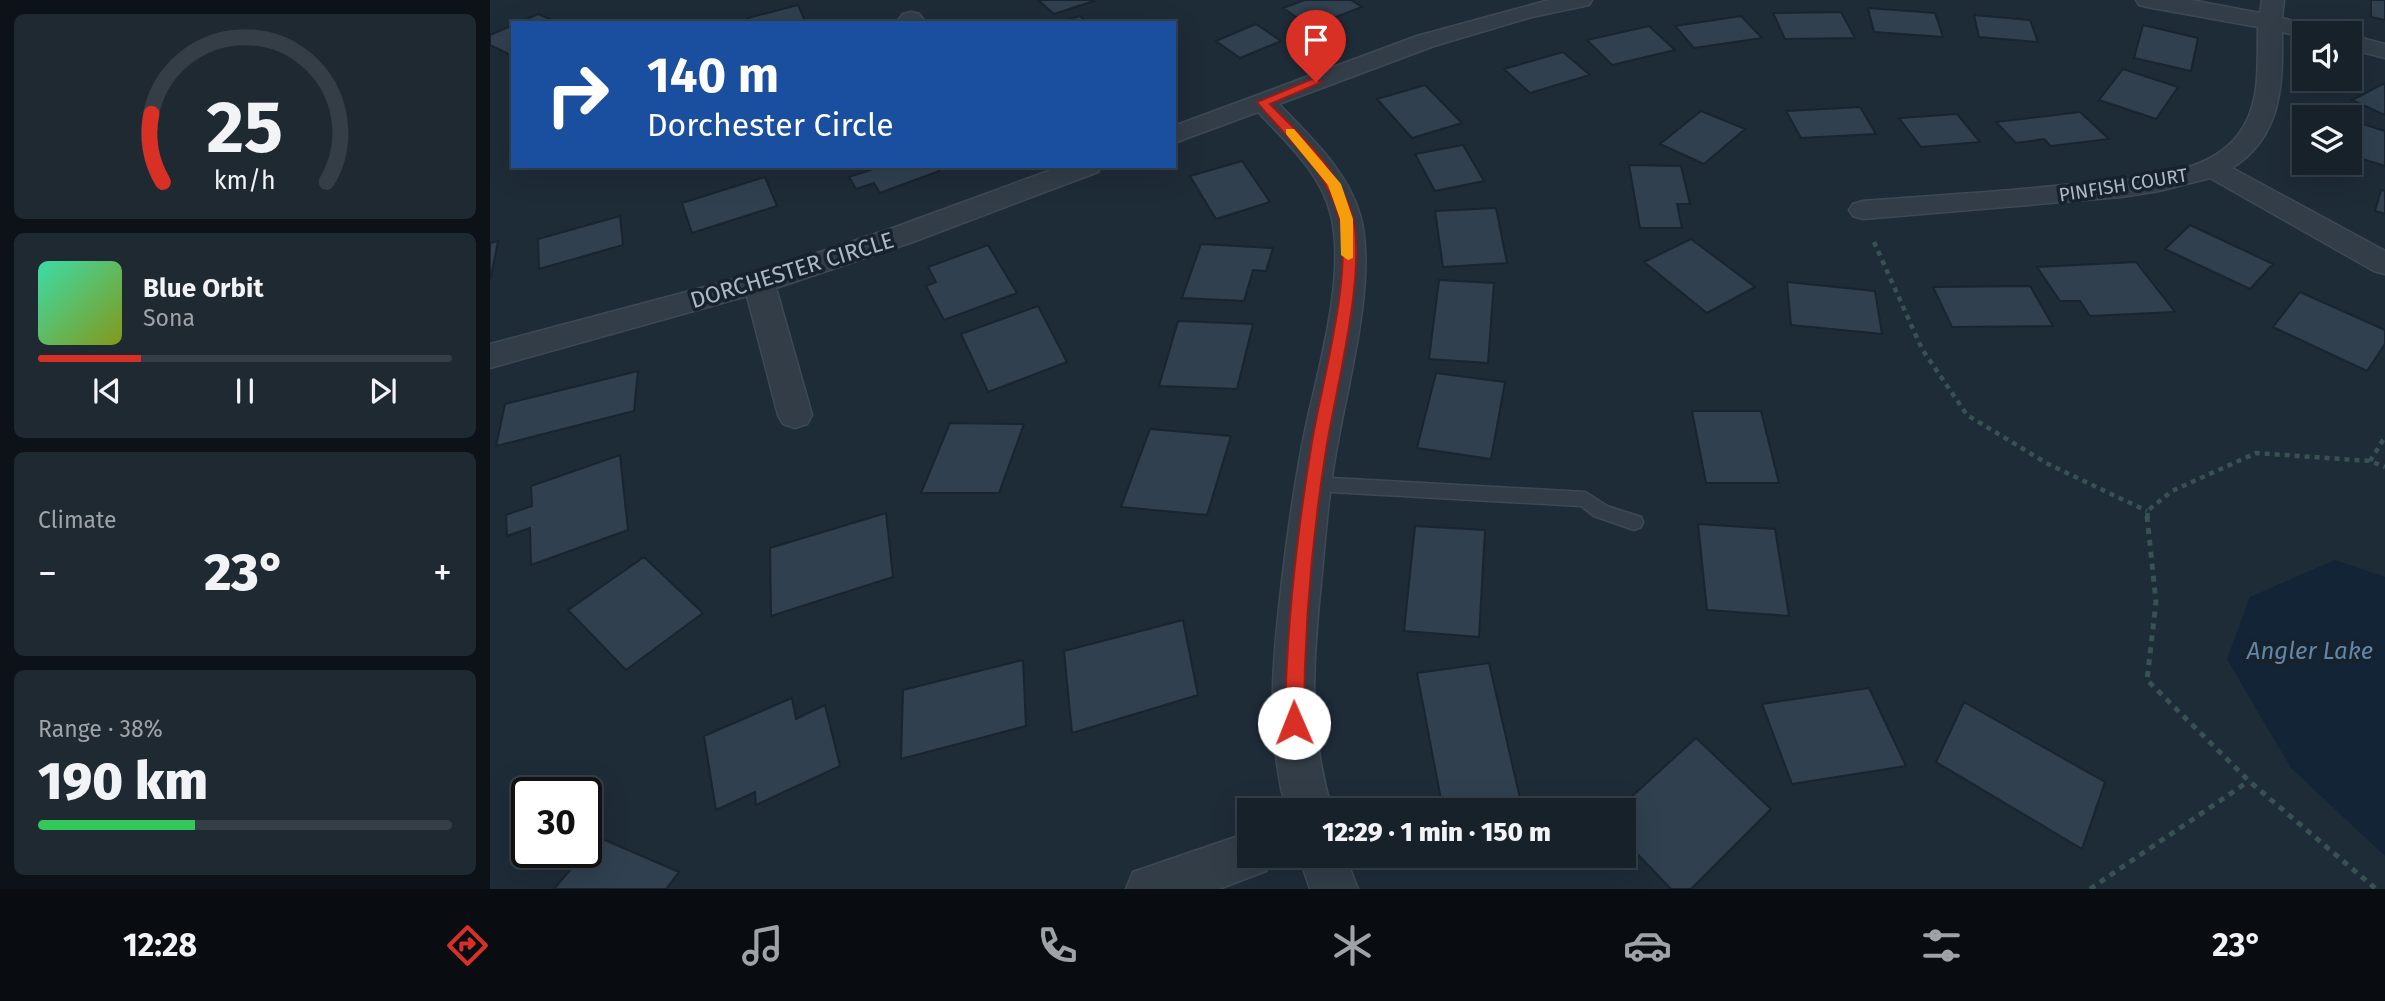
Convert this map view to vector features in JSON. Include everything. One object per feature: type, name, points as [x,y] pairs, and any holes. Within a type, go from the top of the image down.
[{"type":"street","points":[[1176,134],[1390,52],[1535,4],[1581,0]]},
{"type":"street","points":[[2147,0],[2271,11],[2292,22]]},
{"type":"street","name":"PINFISH COURT","points":[[1863,210],[2097,192],[2190,176],[2212,168],[2232,157],[2252,136],[2267,103],[2272,65],[2271,11]]},
{"type":"street","points":[[2362,45],[2385,51]]},
{"type":"street","points":[[1263,102],[1334,184],[1348,228],[1347,286],[1314,484],[1295,646],[1293,703],[1297,763],[1306,798]]},
{"type":"street","name":"DORCHESTER CIRCLE","points":[[490,356],[759,283],[900,236],[1039,174],[1076,168]]},
{"type":"street","points":[[2212,168],[2385,264]]},
{"type":"street","points":[[759,283],[795,415]]},
{"type":"street","points":[[1150,889],[1237,859]]},
{"type":"street","points":[[1326,868],[1334,889]]},
{"type":"lane","points":[[1314,484],[1585,499],[1601,511],[1634,522]]},
{"type":"path","points":[[1863,210],[1879,254],[1922,349],[1967,415],[2048,464],[2147,511]]},
{"type":"path","points":[[2370,461],[2385,437]]},
{"type":"path","points":[[2147,511],[2172,491],[2256,453],[2370,461],[2385,467]]},
{"type":"path","points":[[2147,511],[2156,602],[2147,681],[2249,781],[2376,889]]},
{"type":"path","points":[[2090,889],[2249,781]]},
{"type":"water","name":"Angler Lake","points":[[2335,560],[2385,577],[2385,856],[2291,768],[2227,659],[2250,597]]},
{"type":"building","points":[[1038,0],[1093,0],[1094,1],[1054,14]]},
{"type":"building","points":[[1305,0],[1351,0],[1362,7],[1333,18],[1338,22],[1315,30],[1283,8]]},
{"type":"building","points":[[2371,0],[2385,0],[2385,20],[2371,17]]},
{"type":"building","points":[[798,5],[805,21],[749,21],[748,18]]},
{"type":"building","points":[[1868,8],[1935,13],[1943,37],[1874,32]]},
{"type":"building","points":[[1841,12],[1855,38],[1785,39],[1773,13]]},
{"type":"building","points":[[538,14],[554,21],[522,21]]},
{"type":"building","points":[[1974,15],[2030,20],[2038,42],[1979,37]]},
{"type":"building","points":[[1080,16],[1085,21],[1064,21]]},
{"type":"building","points":[[1741,16],[1762,38],[1694,48],[1675,26]]},
{"type":"building","points":[[1256,24],[1281,41],[1240,58],[1216,41]]},
{"type":"building","points":[[2143,25],[2198,38],[2191,71],[2134,58]]},
{"type":"building","points":[[511,26],[511,55],[490,45],[490,35]]},
{"type":"building","points":[[1649,26],[1675,50],[1612,65],[1587,40]]},
{"type":"building","points":[[1563,52],[1590,75],[1530,93],[1504,69]]},
{"type":"building","points":[[2123,69],[2178,87],[2156,119],[2099,100]]},
{"type":"building","points":[[2385,83],[2385,115],[2352,100]]},
{"type":"building","points":[[1425,85],[1462,123],[1412,138],[1377,99]]},
{"type":"building","points":[[1860,107],[1876,134],[1801,138],[1786,111]]},
{"type":"building","points":[[1701,111],[1745,129],[1704,164],[1660,144]]},
{"type":"building","points":[[2080,112],[2109,139],[2051,146],[2044,139],[2016,143],[1996,122]]},
{"type":"building","points":[[1957,114],[1980,142],[1921,147],[1899,118]]},
{"type":"building","points":[[2362,124],[2385,131],[2385,166],[2362,159]]},
{"type":"building","points":[[1463,145],[1484,181],[1435,191],[1415,154]]},
{"type":"building","points":[[1242,161],[1270,202],[1216,219],[1190,176]]},
{"type":"building","points":[[1629,165],[1681,166],[1690,204],[1677,204],[1682,228],[1640,228]]},
{"type":"building","points":[[876,168],[937,168],[939,171],[880,193],[874,183],[856,189],[849,177]]},
{"type":"building","points":[[765,177],[777,206],[692,233],[682,203]]},
{"type":"building","points":[[2381,190],[2385,191],[2385,214],[2375,211]]},
{"type":"building","points":[[1496,208],[1507,263],[1443,267],[1435,211]]},
{"type":"building","points":[[620,216],[623,245],[539,269],[538,239]]},
{"type":"building","points":[[2190,225],[2273,264],[2250,289],[2165,249]]},
{"type":"building","points":[[1691,239],[1755,287],[1707,313],[1644,262]]},
{"type":"building","points":[[498,241],[491,277],[490,277],[490,243]]},
{"type":"building","points":[[1201,244],[1273,248],[1266,271],[1253,270],[1244,301],[1182,298]]},
{"type":"building","points":[[988,245],[1017,293],[944,320],[926,286],[936,282],[928,267]]},
{"type":"building","points":[[2136,262],[2175,312],[2090,316],[2080,301],[2060,301],[2037,267]]},
{"type":"building","points":[[1439,280],[1494,283],[1488,363],[1429,359]]},
{"type":"building","points":[[1787,282],[1875,291],[1882,334],[1791,325]]},
{"type":"building","points":[[2030,286],[2053,326],[1952,327],[1933,287]]},
{"type":"building","points":[[2300,292],[2385,330],[2385,344],[2367,371],[2273,327]]},
{"type":"building","points":[[1038,306],[1067,362],[988,392],[961,334]]},
{"type":"building","points":[[1178,321],[1253,324],[1237,389],[1159,386]]},
{"type":"building","points":[[638,371],[634,411],[496,446],[505,404]]},
{"type":"building","points":[[1436,373],[1505,382],[1491,459],[1417,448]]},
{"type":"building","points":[[1692,411],[1761,411],[1779,483],[1706,483]]},
{"type":"building","points":[[950,423],[1024,424],[999,493],[921,493]]},
{"type":"building","points":[[1150,429],[1231,436],[1207,515],[1121,507]]},
{"type":"building","points":[[620,455],[628,530],[531,565],[530,528],[507,536],[506,515],[532,506],[531,486]]},
{"type":"building","points":[[886,513],[893,577],[771,616],[770,548]]},
{"type":"building","points":[[1698,524],[1775,529],[1789,616],[1707,610]]},
{"type":"building","points":[[1415,526],[1485,530],[1479,637],[1404,631]]},
{"type":"building","points":[[644,557],[703,613],[626,670],[568,610]]},
{"type":"building","points":[[1183,620],[1198,695],[1072,733],[1064,651]]},
{"type":"building","points":[[1023,660],[1026,726],[901,759],[903,690]]},
{"type":"building","points":[[1489,663],[1520,798],[1441,798],[1417,673]]},
{"type":"building","points":[[1869,688],[1906,766],[1792,784],[1762,704]]},
{"type":"building","points":[[792,698],[796,719],[825,705],[840,766],[756,805],[755,792],[716,810],[704,736]]},
{"type":"building","points":[[1964,702],[2105,782],[2082,849],[1936,762]]},
{"type":"building","points":[[1696,738],[1771,809],[1691,889],[1671,889],[1636,853],[1636,798],[1630,798]]},
{"type":"building","points":[[602,839],[679,872],[666,889],[554,889],[572,868],[602,868]]},
{"type":"slow traffic","points":[[1290,131],[1334,184],[1346,219],[1348,255]]},
{"type":"route","points":[[1294,723],[1295,646],[1306,541],[1347,286],[1349,238],[1346,219],[1334,184],[1263,102],[1316,82]]}]
